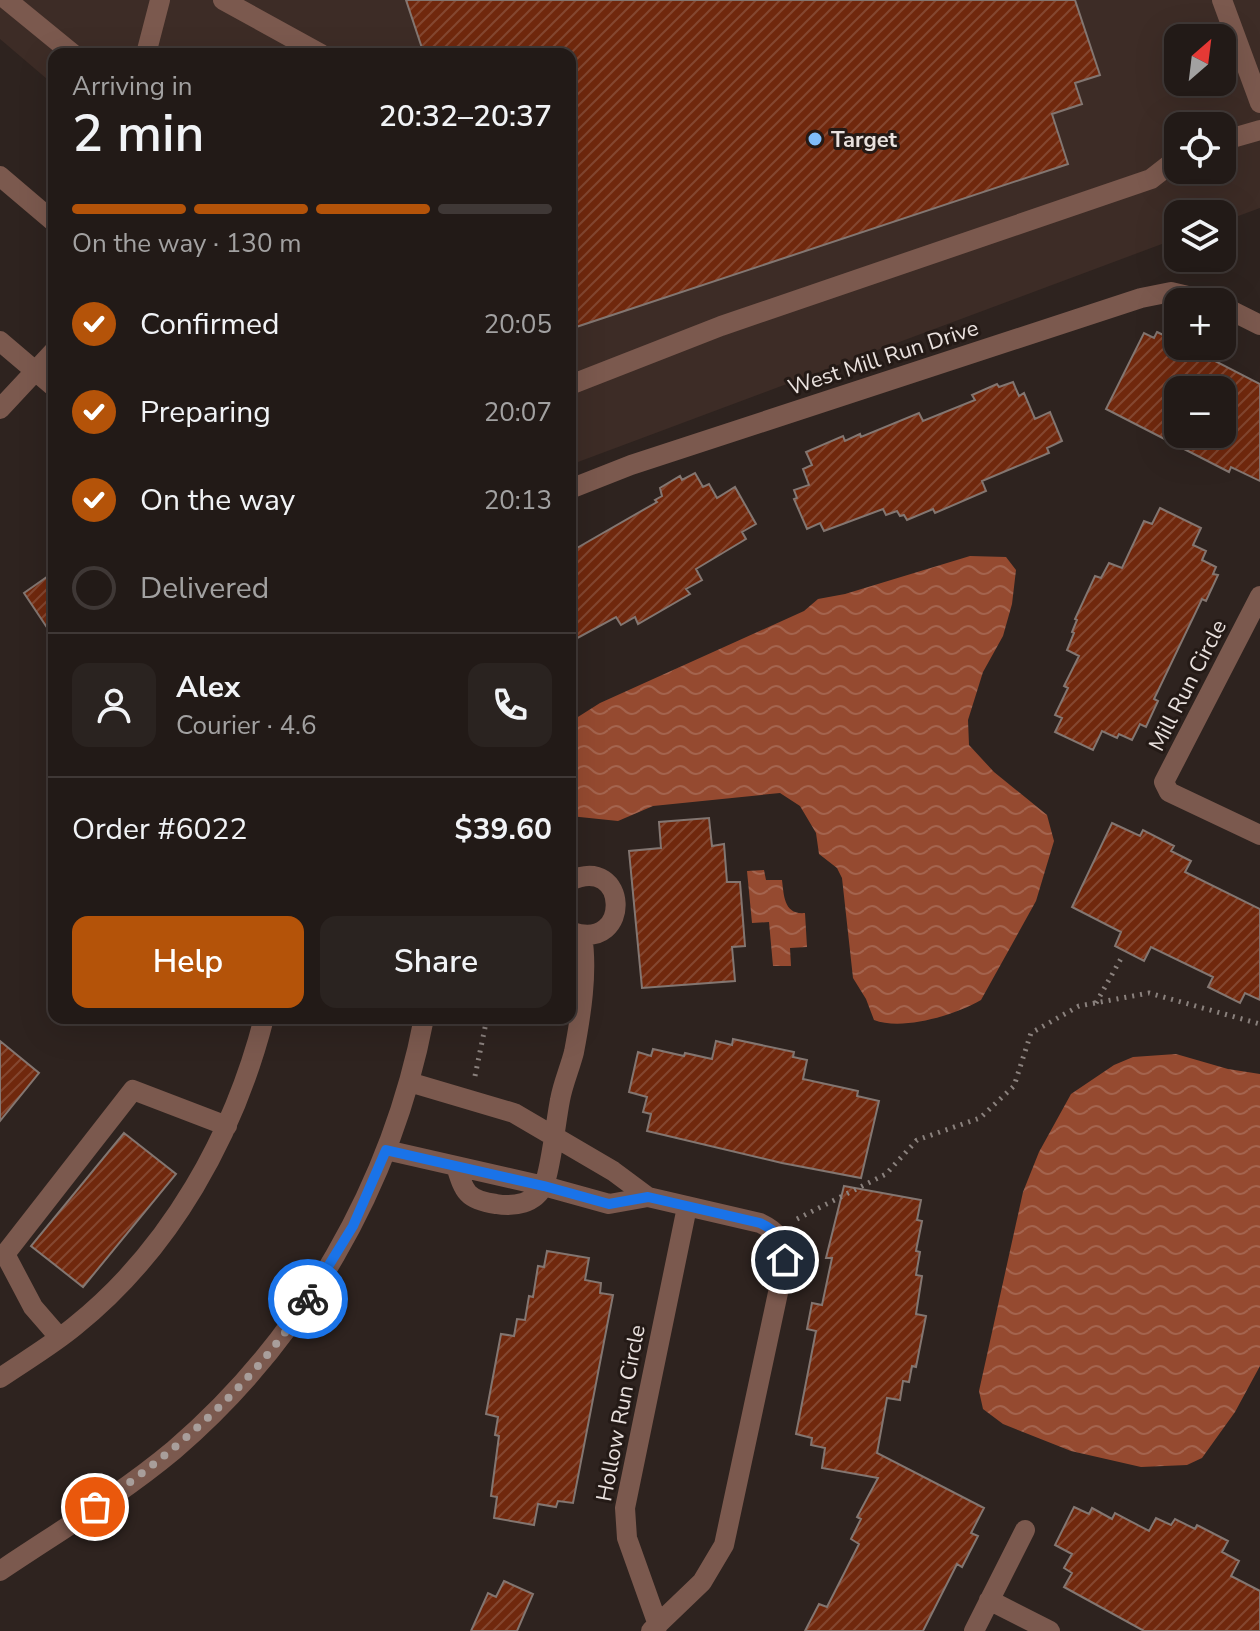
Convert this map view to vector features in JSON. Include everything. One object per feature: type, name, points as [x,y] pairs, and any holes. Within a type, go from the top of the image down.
[{"type":"street","points":[[7,0],[66,48]]},
{"type":"street","points":[[148,48],[160,0]]},
{"type":"street","points":[[223,0],[259,9],[313,48]]},
{"type":"street","points":[[1222,0],[1260,103]]},
{"type":"street","points":[[1236,137],[1260,130]]},
{"type":"street","points":[[576,383],[721,326],[1151,179],[1164,169]]},
{"type":"street","points":[[0,176],[48,217]]},
{"type":"street","name":"West Mill Run Drive","points":[[576,487],[631,465],[1141,298],[1164,293]]},
{"type":"street","points":[[1236,313],[1260,325]]},
{"type":"street","points":[[0,341],[48,382]]},
{"type":"street","points":[[0,409],[48,358]]},
{"type":"street","name":"Mill Run Circle","points":[[1260,596],[1164,782],[1169,792],[1260,835]]},
{"type":"street","points":[[456,1166],[463,1189],[472,1198],[492,1204],[514,1207],[531,1199],[544,1186],[562,1089],[577,1032],[585,956],[576,933],[592,935],[611,924],[616,913],[613,890],[601,878],[585,875],[576,879]]},
{"type":"street","points":[[0,1378],[75,1326],[127,1275],[179,1210],[227,1126],[252,1063],[262,1024]]},
{"type":"street","points":[[0,1571],[156,1463],[209,1417],[243,1382],[289,1326],[353,1226],[386,1150],[409,1082],[423,1024]]},
{"type":"street","points":[[409,1082],[514,1113],[613,1171],[648,1197],[760,1223],[775,1230],[783,1241],[785,1260],[724,1545],[702,1582],[654,1628]]},
{"type":"street","points":[[59,1337],[33,1307],[5,1254],[133,1090],[227,1126]]},
{"type":"street","points":[[386,1150],[609,1204],[648,1197]]},
{"type":"street","name":"Hollow Run Circle","points":[[654,1628],[627,1538],[625,1508],[687,1207]]},
{"type":"street","points":[[974,1631],[1025,1530]]},
{"type":"street","points":[[989,1600],[1050,1631]]},
{"type":"path","points":[[1096,1003],[1123,955]]},
{"type":"path","points":[[775,1230],[886,1174],[917,1140],[980,1118],[1014,1086],[1031,1033],[1079,1006],[1149,993],[1260,1024]]},
{"type":"shaded area","points":[[0,0],[1260,0],[1260,208],[1236,217],[1236,200],[1164,200],[1164,243],[576,463],[576,48],[48,48],[48,80],[0,39]]},
{"type":"water","points":[[970,556],[1006,557],[1016,570],[1012,604],[1003,636],[983,672],[968,720],[969,745],[994,772],[1047,815],[1054,841],[1036,901],[981,1000],[929,1020],[899,1024],[874,1020],[853,978],[842,878],[837,868],[819,854],[816,833],[800,806],[780,793],[653,806],[618,821],[576,817],[576,718],[600,703],[804,611],[818,599],[845,594]]},
{"type":"water","points":[[764,870],[766,880],[782,880],[789,908],[805,913],[807,947],[790,948],[791,966],[773,966],[769,922],[752,923],[747,871]]},
{"type":"water","points":[[1176,1054],[1228,1069],[1260,1074],[1260,1366],[1235,1412],[1202,1458],[1187,1465],[1141,1467],[1071,1451],[1003,1424],[983,1409],[979,1391],[1023,1192],[1039,1152],[1071,1094],[1114,1065],[1133,1057]]},
{"type":"building","name":"Target","points":[[406,0],[1075,0],[1100,75],[1075,83],[1082,104],[1052,114],[1068,164],[576,327],[576,48],[422,48]]},
{"type":"building","points":[[1157,332],[1164,335],[1164,360],[1213,360],[1260,384],[1260,481],[1231,467],[1229,472],[1182,448],[1236,448],[1236,376],[1164,376],[1164,439],[1106,409],[1144,333],[1154,338]]},
{"type":"building","points":[[1013,382],[1019,396],[1024,393],[1035,419],[1050,412],[1062,441],[1047,448],[1049,453],[982,481],[986,491],[935,513],[933,509],[907,520],[897,511],[886,515],[883,509],[824,531],[820,523],[807,529],[794,499],[797,498],[794,490],[809,485],[803,469],[812,465],[806,452],[843,436],[845,441],[860,434],[861,437],[919,413],[923,421],[975,400],[972,395],[997,384],[999,387]]},
{"type":"building","points":[[695,473],[703,487],[709,484],[717,498],[735,487],[756,524],[742,532],[746,539],[696,569],[702,580],[686,589],[690,594],[638,624],[635,617],[621,625],[616,617],[576,639],[576,549],[657,502],[655,500],[662,496],[660,488],[680,476],[682,480]]},
{"type":"building","points":[[1160,508],[1201,528],[1193,545],[1206,551],[1202,560],[1216,567],[1213,574],[1218,575],[1206,601],[1202,599],[1154,699],[1158,701],[1146,727],[1140,724],[1132,740],[1102,731],[1093,750],[1055,732],[1062,718],[1055,715],[1068,688],[1064,686],[1079,656],[1067,650],[1074,633],[1075,619],[1095,576],[1101,578],[1109,563],[1122,568],[1144,521],[1152,524]]},
{"type":"building","points":[[48,576],[48,629],[24,593]]},
{"type":"building","points":[[709,818],[712,846],[724,844],[727,882],[740,882],[745,946],[732,947],[735,981],[642,988],[629,851],[661,848],[659,822]]},
{"type":"building","points":[[1112,823],[1140,836],[1143,830],[1174,846],[1171,851],[1191,861],[1185,872],[1260,909],[1260,1000],[1245,993],[1240,1003],[1208,987],[1213,977],[1151,947],[1144,961],[1115,946],[1121,932],[1072,907]]},
{"type":"building","points":[[733,1039],[794,1052],[793,1057],[807,1060],[803,1079],[858,1091],[857,1096],[879,1101],[861,1178],[647,1131],[651,1114],[643,1112],[647,1097],[629,1092],[638,1052],[651,1056],[653,1049],[712,1059],[716,1041],[732,1045]]},
{"type":"building","points":[[0,1041],[39,1073],[0,1121]]},
{"type":"building","points":[[124,1133],[176,1174],[83,1287],[31,1246]]},
{"type":"building","points":[[844,1186],[921,1200],[917,1220],[922,1221],[916,1251],[920,1252],[916,1275],[922,1276],[916,1314],[926,1316],[916,1367],[912,1366],[909,1382],[903,1381],[900,1400],[887,1398],[877,1453],[984,1508],[971,1533],[978,1536],[962,1567],[957,1564],[923,1631],[805,1631],[819,1604],[827,1607],[859,1544],[851,1539],[861,1519],[857,1517],[878,1478],[822,1468],[825,1448],[811,1445],[812,1438],[796,1434],[816,1331],[807,1329],[812,1303],[822,1305],[832,1258],[826,1258]]},
{"type":"building","points":[[547,1251],[589,1258],[585,1280],[601,1283],[600,1293],[613,1295],[573,1503],[558,1501],[556,1507],[538,1504],[534,1525],[494,1518],[497,1497],[491,1496],[499,1436],[495,1435],[498,1417],[486,1414],[501,1334],[514,1336],[517,1319],[525,1320],[538,1266],[544,1267]]},
{"type":"building","points":[[1074,1507],[1089,1514],[1092,1508],[1112,1519],[1115,1513],[1149,1531],[1156,1518],[1171,1525],[1175,1519],[1195,1529],[1197,1525],[1228,1541],[1222,1552],[1239,1561],[1231,1576],[1260,1591],[1260,1631],[1144,1631],[1064,1587],[1072,1573],[1064,1568],[1072,1554],[1055,1545]]},
{"type":"building","points":[[504,1581],[533,1594],[517,1631],[471,1631],[488,1593],[496,1597]]},
{"type":"way so far","points":[[95,1507],[174,1449],[209,1417],[260,1364],[308,1299]]},
{"type":"place","name":"Target","points":[[815,139]]},
{"type":"route","points":[[308,1299],[353,1226],[386,1150],[609,1204],[648,1197],[760,1223],[775,1230],[783,1241],[785,1260]]}]
